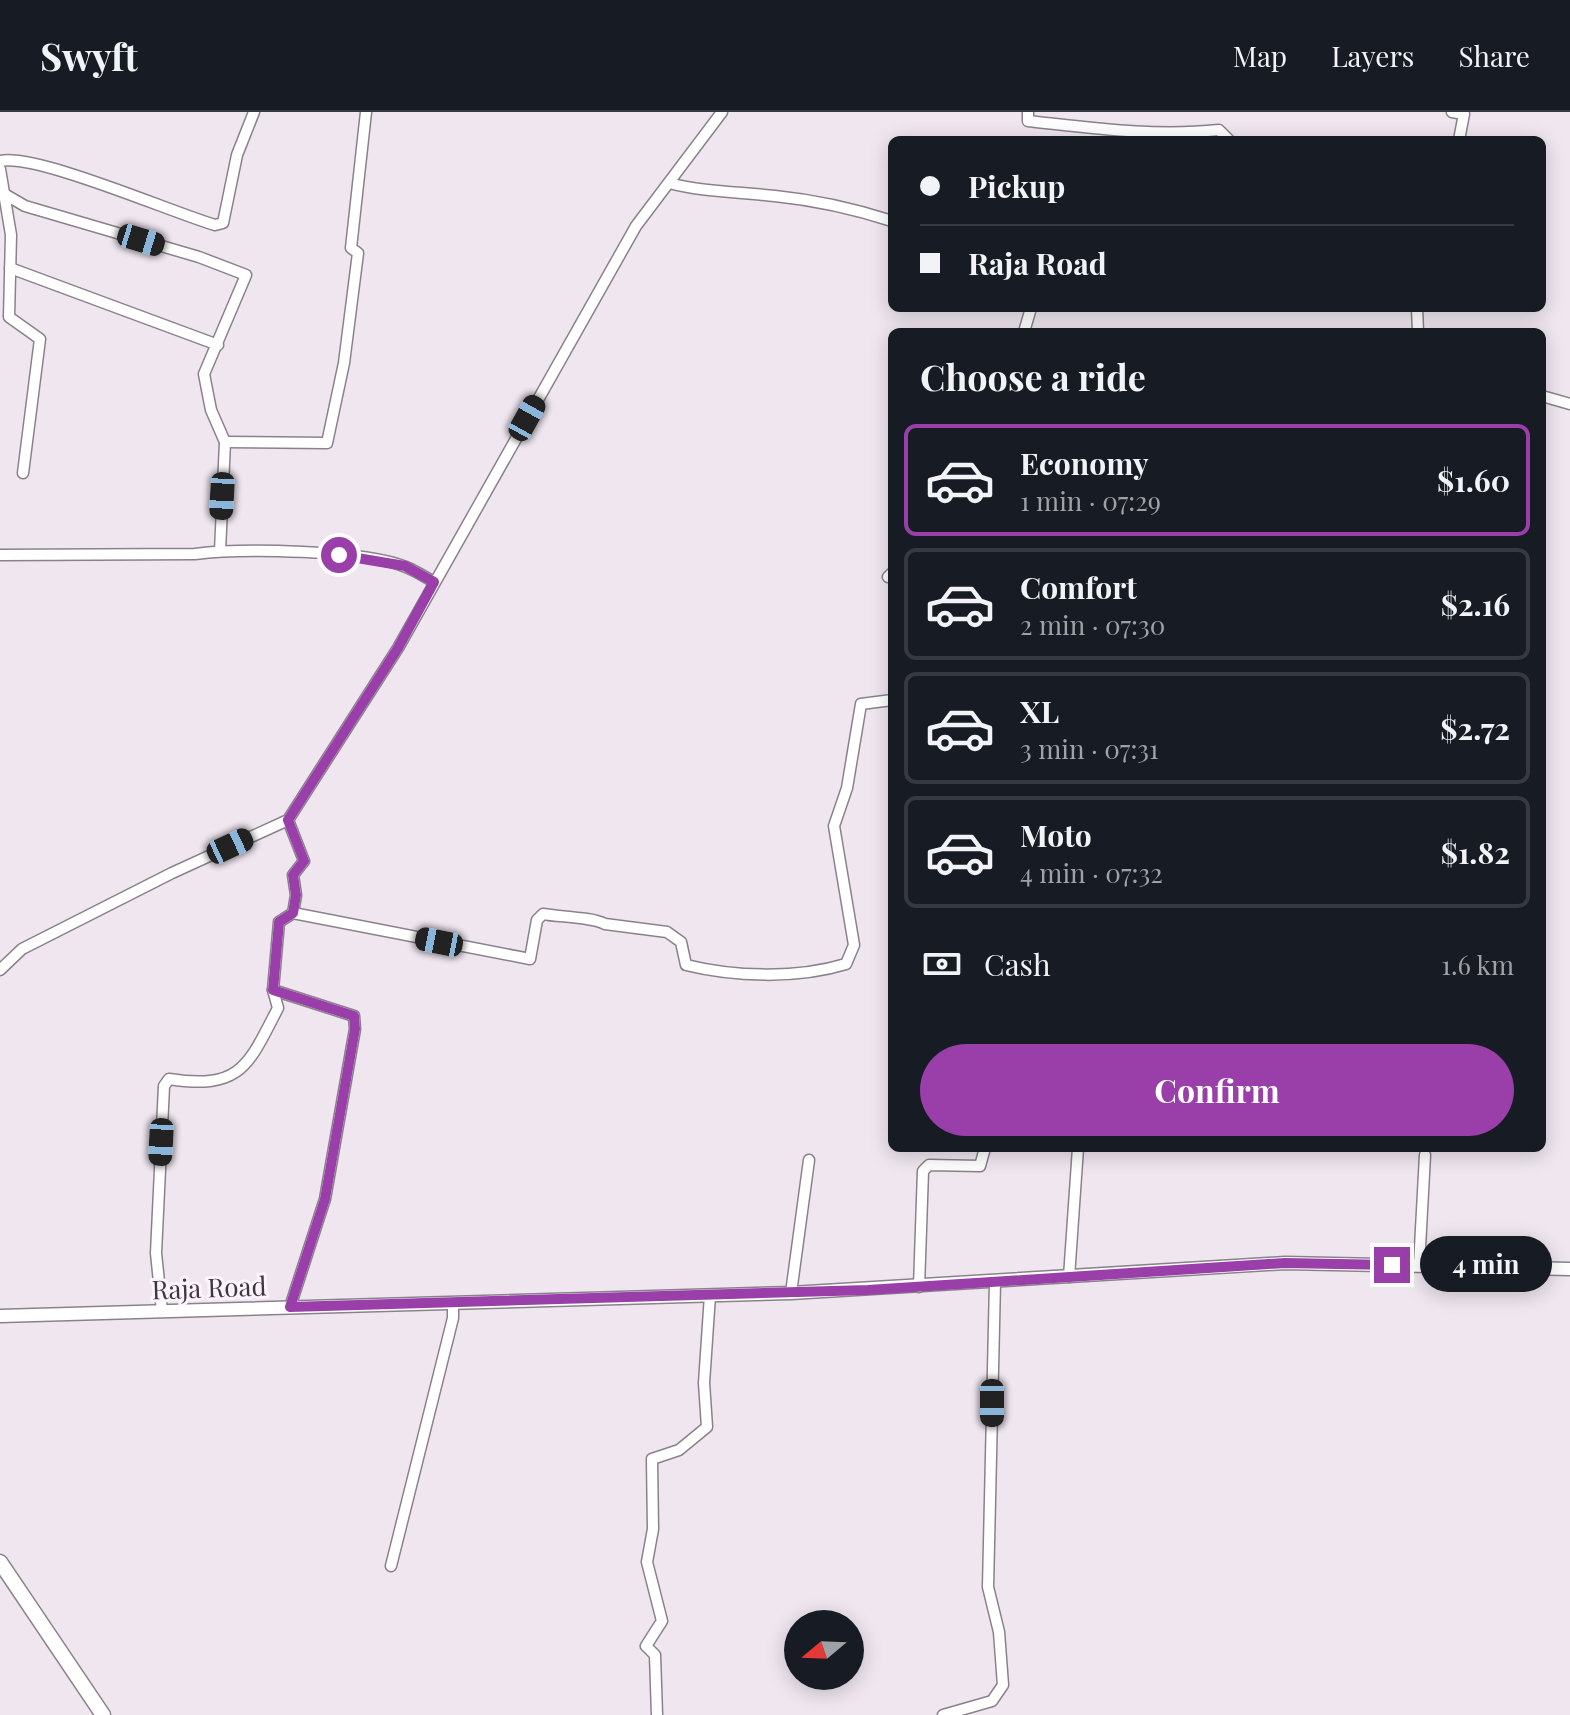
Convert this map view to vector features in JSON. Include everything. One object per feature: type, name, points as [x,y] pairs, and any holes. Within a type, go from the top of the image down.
[{"type":"main road","points":[[0,1562],[103,1715]]},
{"type":"street","points":[[0,161],[28,162],[64,172],[215,225],[223,223],[237,155],[254,112]]},
{"type":"street","points":[[225,442],[327,443],[344,363],[358,253],[351,248],[366,112]]},
{"type":"street","points":[[0,970],[22,949],[172,873],[288,820],[398,648],[636,226],[722,112]]},
{"type":"street","points":[[1028,112],[1028,121],[1136,133],[1181,134],[1219,130],[1225,136]]},
{"type":"street","points":[[1452,112],[1464,114],[1460,136]]},
{"type":"street","points":[[0,169],[11,235],[9,317],[40,339],[23,473]]},
{"type":"street","points":[[669,183],[686,188],[778,196],[851,209],[888,220]]},
{"type":"street","points":[[6,195],[25,206],[199,257],[246,275],[204,374],[211,410],[225,442],[220,551]]},
{"type":"street","points":[[10,268],[218,345]]},
{"type":"street","points":[[1546,397],[1570,404]]},
{"type":"street","points":[[0,555],[195,554],[220,551],[351,556],[405,566],[434,582]]},
{"type":"street","points":[[293,913],[530,959],[537,920],[543,914],[584,921],[596,919],[605,924],[667,932],[681,942],[686,965],[704,970],[747,973],[822,971],[846,964],[854,945],[834,826],[847,788],[861,704],[888,701]]},
{"type":"street","points":[[162,1311],[156,1253],[164,1086],[169,1079],[196,1084],[225,1079],[249,1064],[278,1008],[273,990],[279,922],[293,913],[296,895],[293,875],[304,861],[288,820]]},
{"type":"street","points":[[273,990],[354,1016],[355,1029],[325,1199],[290,1307]]},
{"type":"street","points":[[919,1287],[923,1171],[929,1165],[980,1166],[984,1152]]},
{"type":"street","points":[[1069,1277],[1078,1152]]},
{"type":"street","points":[[1419,1266],[1425,1155]]},
{"type":"street","points":[[791,1293],[809,1160]]},
{"type":"street","name":"Raja Road","points":[[0,1316],[791,1293],[1285,1263],[1570,1269]]},
{"type":"street","points":[[943,1715],[992,1701],[1003,1685],[999,1632],[988,1587],[995,1282]]},
{"type":"street","points":[[657,1715],[655,1655],[646,1646],[662,1621],[647,1562],[653,1529],[652,1459],[679,1450],[707,1427],[704,1383],[710,1295]]},
{"type":"street","points":[[391,1566],[453,1318],[453,1304]]},
{"type":"route","points":[[339,555],[405,566],[434,582],[398,648],[288,820],[304,861],[293,875],[296,895],[293,913],[279,922],[273,990],[313,1000],[354,1016],[355,1029],[337,1145],[325,1199],[290,1307],[868,1290],[1285,1263],[1392,1265]]}]
